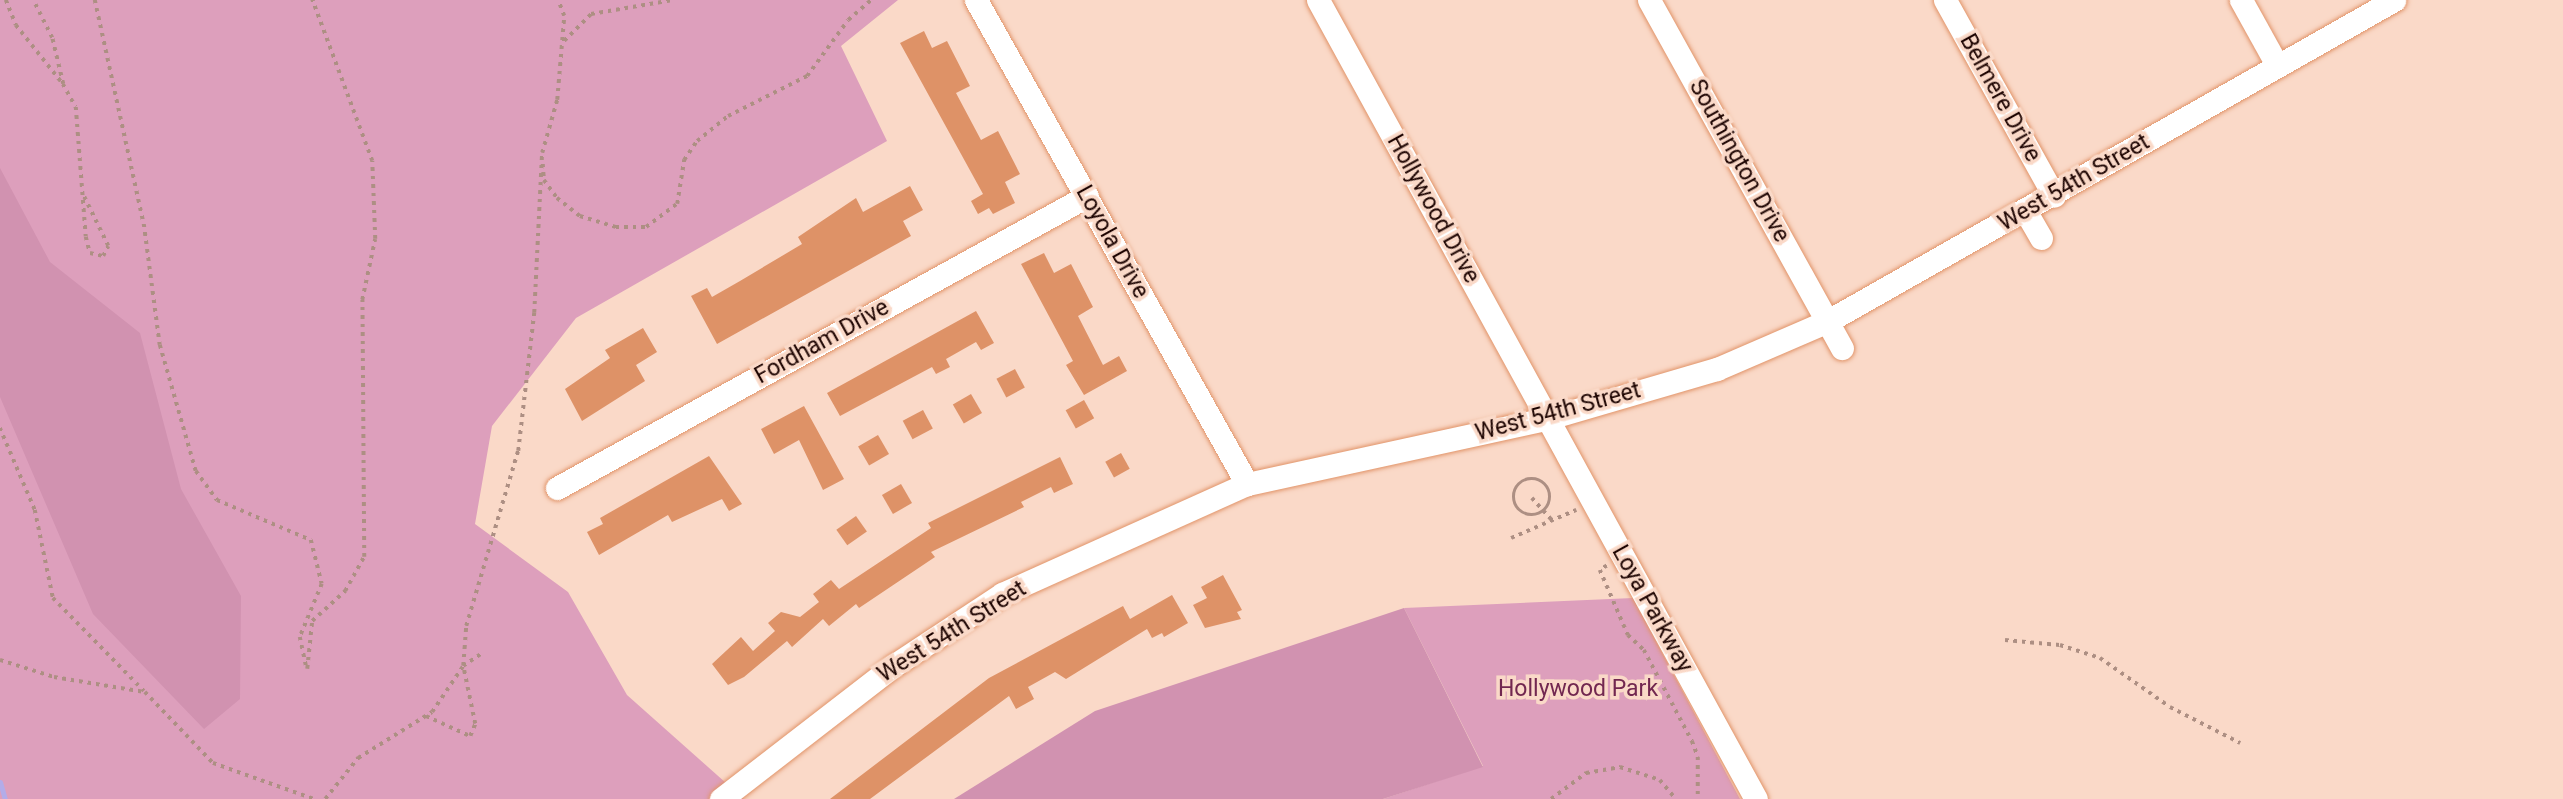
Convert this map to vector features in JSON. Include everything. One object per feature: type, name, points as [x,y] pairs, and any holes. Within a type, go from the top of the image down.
[{"type":"street","name":"Loyola Drive","points":[[976,0],[1247,484]]},
{"type":"street","name":"Hollywood Drive","points":[[1318,0],[1549,418]]},
{"type":"street","name":"Southington Drive","points":[[1649,0],[1842,348]]},
{"type":"street","name":"Belmere Drive","points":[[1945,0],[2054,196]]},
{"type":"street","points":[[2241,0],[2277,65]]},
{"type":"street","name":"West 54th Street","points":[[721,799],[893,666],[1002,594],[1247,484],[1549,418],[1717,369],[1828,321],[2026,212],[2394,0]]},
{"type":"street","name":"Fordham Drive","points":[[557,488],[1087,196]]},
{"type":"street","points":[[2026,212],[2040,238]]},
{"type":"street","name":"Loya Parkway","points":[[1549,418],[1756,799]]},
{"type":"path","points":[[6,0],[16,25],[63,84],[76,107],[84,197],[90,253],[103,256],[108,246],[84,197]]},
{"type":"path","points":[[33,0],[52,38],[63,84]]},
{"type":"path","points":[[94,0],[144,224],[160,345],[197,471],[217,500],[311,540],[322,584],[300,637],[307,669],[312,621],[345,591],[364,556],[362,300],[375,239],[372,161],[312,0]]},
{"type":"path","points":[[426,716],[470,736],[474,723],[463,666],[466,626],[518,451],[534,313],[541,151],[557,100],[563,43],[564,16],[558,0]]},
{"type":"path","points":[[563,43],[591,14],[673,0]]},
{"type":"path","points":[[541,151],[544,180],[556,198],[580,216],[616,228],[646,227],[677,204],[684,160],[697,141],[729,116],[807,76],[848,20],[871,0]]},
{"type":"path","points":[[0,428],[35,510],[54,598],[213,763],[291,786],[314,799]]},
{"type":"path","points":[[1526,479],[1541,480],[1550,491],[1544,511],[1525,515],[1515,504],[1515,489],[1526,479]]},
{"type":"path","points":[[1532,498],[1552,520]]},
{"type":"path","points":[[1511,538],[1567,515]]},
{"type":"path","points":[[1600,570],[1631,642],[1644,650],[1692,741],[1698,757],[1698,799]]},
{"type":"path","points":[[2005,640],[2060,645],[2100,657],[2170,707],[2240,743]]},
{"type":"path","points":[[325,799],[358,758],[426,716],[448,693],[463,666],[481,654]]},
{"type":"path","points":[[0,660],[54,677],[145,692]]},
{"type":"path","points":[[1551,799],[1586,773],[1620,767],[1660,780],[1676,799]]},
{"type":"green space","points":[[0,0],[898,0],[841,46],[887,141],[576,318],[492,426],[475,524],[568,592],[627,695],[744,799],[0,799]]},
{"type":"green space","name":"Hollywood Park","points":[[1633,598],[1740,799],[1383,799],[1483,766],[1404,608]]},
{"type":"shaded area","points":[[0,168],[50,262],[140,333],[181,489],[241,596],[240,699],[204,729],[93,614],[0,397]]},
{"type":"shaded area","points":[[1404,608],[1483,767],[1383,799],[954,799],[1095,711]]},
{"type":"building","points":[[924,31],[932,48],[947,41],[970,86],[956,93],[981,140],[998,131],[1020,174],[1005,182],[1015,203],[993,214],[989,208],[978,214],[971,201],[983,194],[900,43]]},
{"type":"building","points":[[910,186],[923,210],[903,221],[911,236],[717,344],[691,296],[707,288],[712,297],[740,281],[802,244],[798,237],[856,198],[863,212]]},
{"type":"building","points":[[1044,253],[1054,273],[1071,264],[1093,307],[1078,316],[1103,365],[1119,356],[1127,371],[1084,395],[1066,365],[1073,361],[1021,264]]},
{"type":"building","points":[[976,311],[994,343],[981,350],[976,342],[946,359],[950,367],[936,374],[932,367],[840,416],[827,393]]},
{"type":"building","points":[[643,328],[657,352],[636,365],[645,381],[582,421],[565,389],[610,358],[605,350]]},
{"type":"building","points":[[1015,369],[1025,388],[1006,397],[996,379]]},
{"type":"building","points":[[971,394],[982,413],[964,424],[953,404]]},
{"type":"building","points":[[1084,400],[1094,418],[1076,429],[1066,410]]},
{"type":"building","points":[[804,406],[844,479],[823,490],[799,440],[774,454],[761,429]]},
{"type":"building","points":[[923,410],[933,429],[913,439],[903,421]]},
{"type":"building","points":[[878,435],[889,454],[869,466],[858,446]]},
{"type":"building","points":[[1121,453],[1130,469],[1114,477],[1105,462]]},
{"type":"building","points":[[709,456],[742,504],[729,511],[722,499],[672,522],[668,515],[599,555],[587,532],[603,524],[600,518]]},
{"type":"building","points":[[1060,457],[1073,484],[1054,493],[1051,487],[1021,502],[1024,507],[931,552],[935,557],[859,608],[856,604],[829,626],[823,619],[792,647],[787,641],[744,677],[728,685],[712,664],[741,637],[753,651],[775,631],[768,623],[781,612],[800,617],[819,602],[813,594],[831,580],[839,589],[931,528],[928,523]]},
{"type":"building","points":[[901,484],[912,503],[893,514],[882,495]]},
{"type":"building","points":[[856,516],[867,532],[847,545],[836,530]]},
{"type":"building","points":[[1223,575],[1242,610],[1237,612],[1241,619],[1205,628],[1193,605],[1207,598],[1201,587]]},
{"type":"building","points":[[1172,595],[1188,623],[1164,637],[1162,633],[1152,638],[1147,629],[1066,679],[1055,672],[1028,687],[1034,699],[1016,709],[1009,696],[870,799],[830,799],[989,678],[1123,606],[1130,619]]},
{"type":"waterway","points":[[0,782],[5,799]]}]
